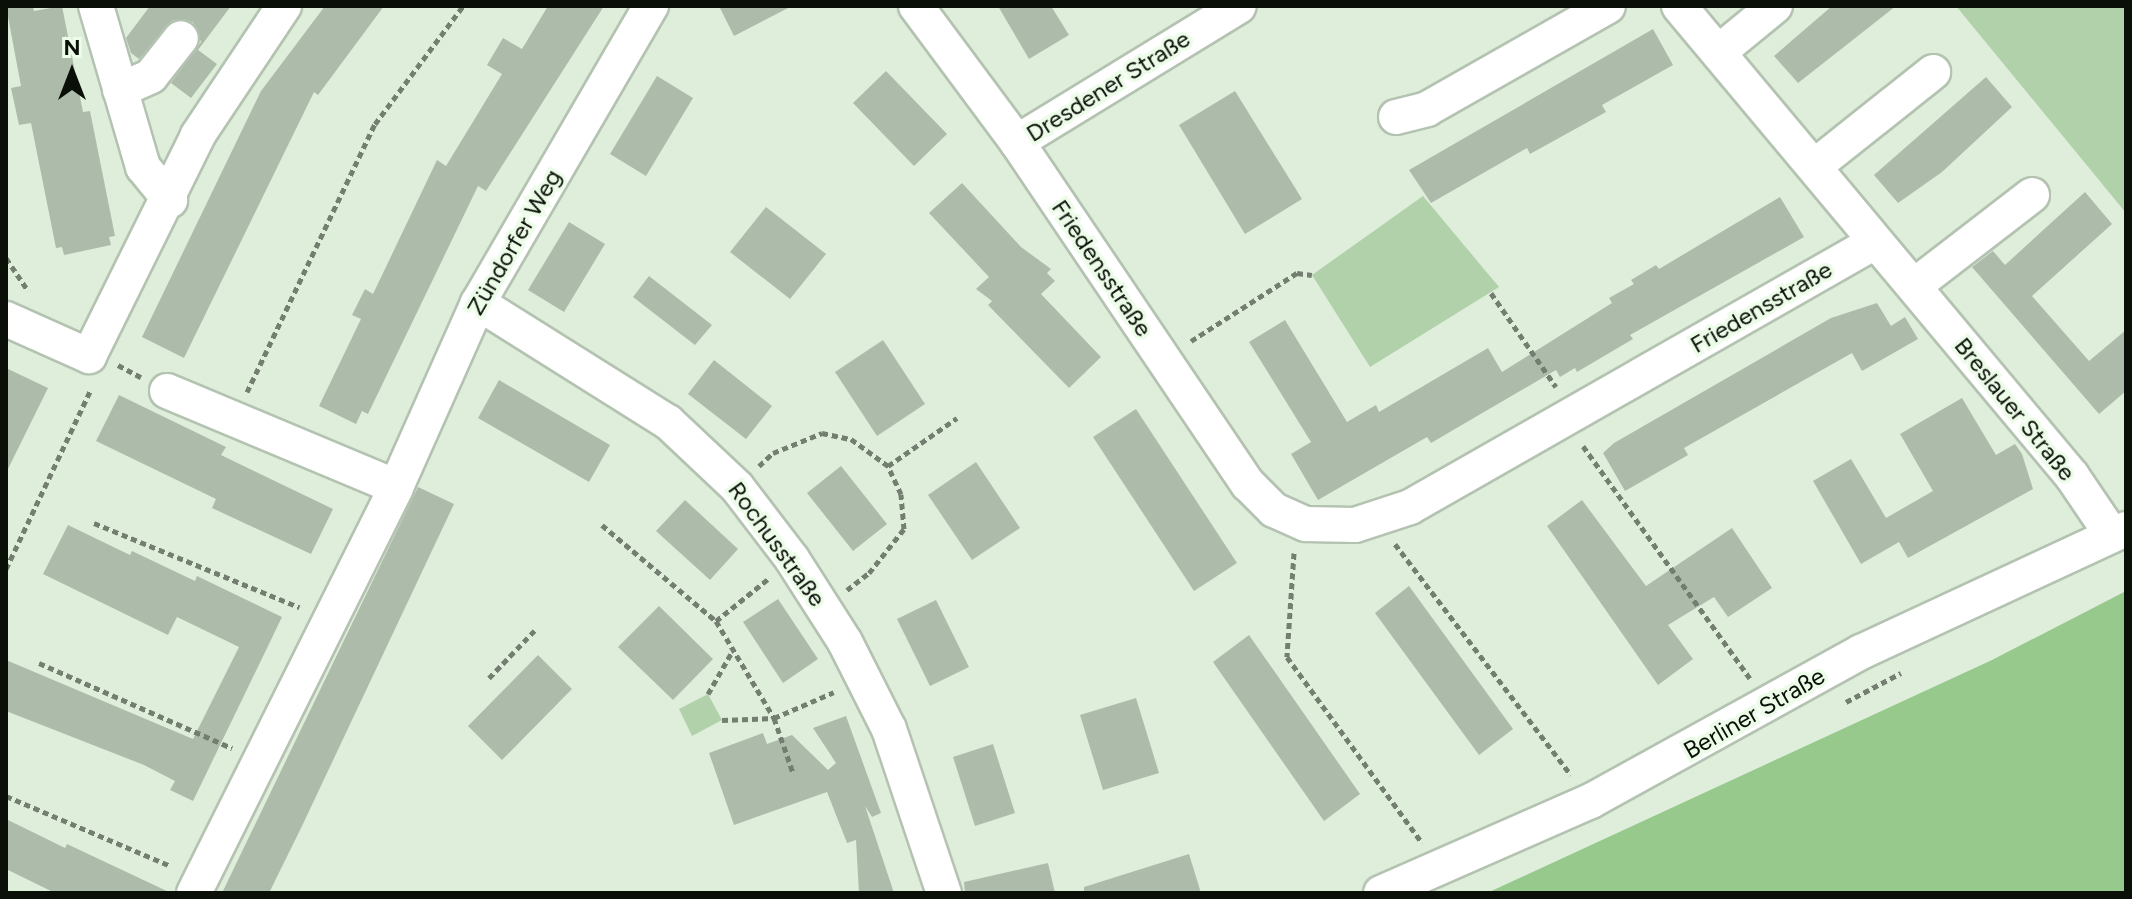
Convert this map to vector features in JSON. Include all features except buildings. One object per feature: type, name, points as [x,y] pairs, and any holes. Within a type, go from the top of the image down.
[{"type":"street","points":[[96,6],[143,167],[170,200]]},
{"type":"street","points":[[6,319],[79,353],[89,356],[99,354],[198,135],[284,6]]},
{"type":"street","name":"Zündorfer Weg","points":[[194,893],[396,487],[478,303],[651,6]]},
{"type":"street","name":"Friedensstraße","points":[[916,6],[1017,142],[1248,484],[1274,510],[1296,520],[1355,525],[1410,507],[1875,242]]},
{"type":"street","name":"Dresdener Straße","points":[[1017,142],[1239,6]]},
{"type":"street","points":[[1396,117],[1427,109],[1608,6]]},
{"type":"street","name":"Breslauer Straße","points":[[1679,6],[1720,51],[1875,242],[2119,532]]},
{"type":"street","points":[[1720,51],[1775,6]]},
{"type":"street","points":[[120,90],[151,76],[181,38]]},
{"type":"street","points":[[1815,166],[1933,72]]},
{"type":"street","points":[[1914,286],[2032,195]]},
{"type":"street","name":"Rochusstraße","points":[[478,303],[668,422],[737,487],[792,559],[824,608],[889,729],[944,893]]},
{"type":"street","points":[[167,391],[235,423],[396,487]]},
{"type":"street","name":"Berliner Straße","points":[[1381,893],[1591,801],[1861,652],[2119,532]]},
{"type":"path","points":[[235,423],[375,124],[463,6]]},
{"type":"path","points":[[1164,359],[1297,273],[1312,275]]},
{"type":"path","points":[[1491,293],[1569,416],[1768,705]]},
{"type":"path","points":[[6,569],[99,354],[167,391]]},
{"type":"path","points":[[888,466],[957,418]]},
{"type":"path","points":[[737,487],[773,453],[822,433],[851,439],[888,466],[901,494],[904,529],[869,573],[824,608]]},
{"type":"path","points":[[1375,518],[1591,801]]},
{"type":"path","points":[[1296,520],[1287,657],[1441,868]]},
{"type":"path","points":[[94,523],[274,598]]},
{"type":"path","points":[[602,525],[716,621],[774,718],[793,773]]},
{"type":"path","points":[[716,621],[792,559]]},
{"type":"path","points":[[489,678],[535,630]]},
{"type":"path","points":[[708,694],[733,650]]},
{"type":"path","points":[[39,663],[199,731]]},
{"type":"path","points":[[722,720],[774,718],[864,680]]},
{"type":"path","points":[[6,796],[154,859]]},
{"type":"green space","points":[[1956,6],[2126,6],[2126,213]]},
{"type":"green space","points":[[1423,196],[1499,287],[1370,367],[1312,275]]},
{"type":"green space","points":[[2126,591],[2126,893],[1487,893],[1992,660]]},
{"type":"green space","points":[[708,694],[722,720],[692,736],[679,709]]}]
